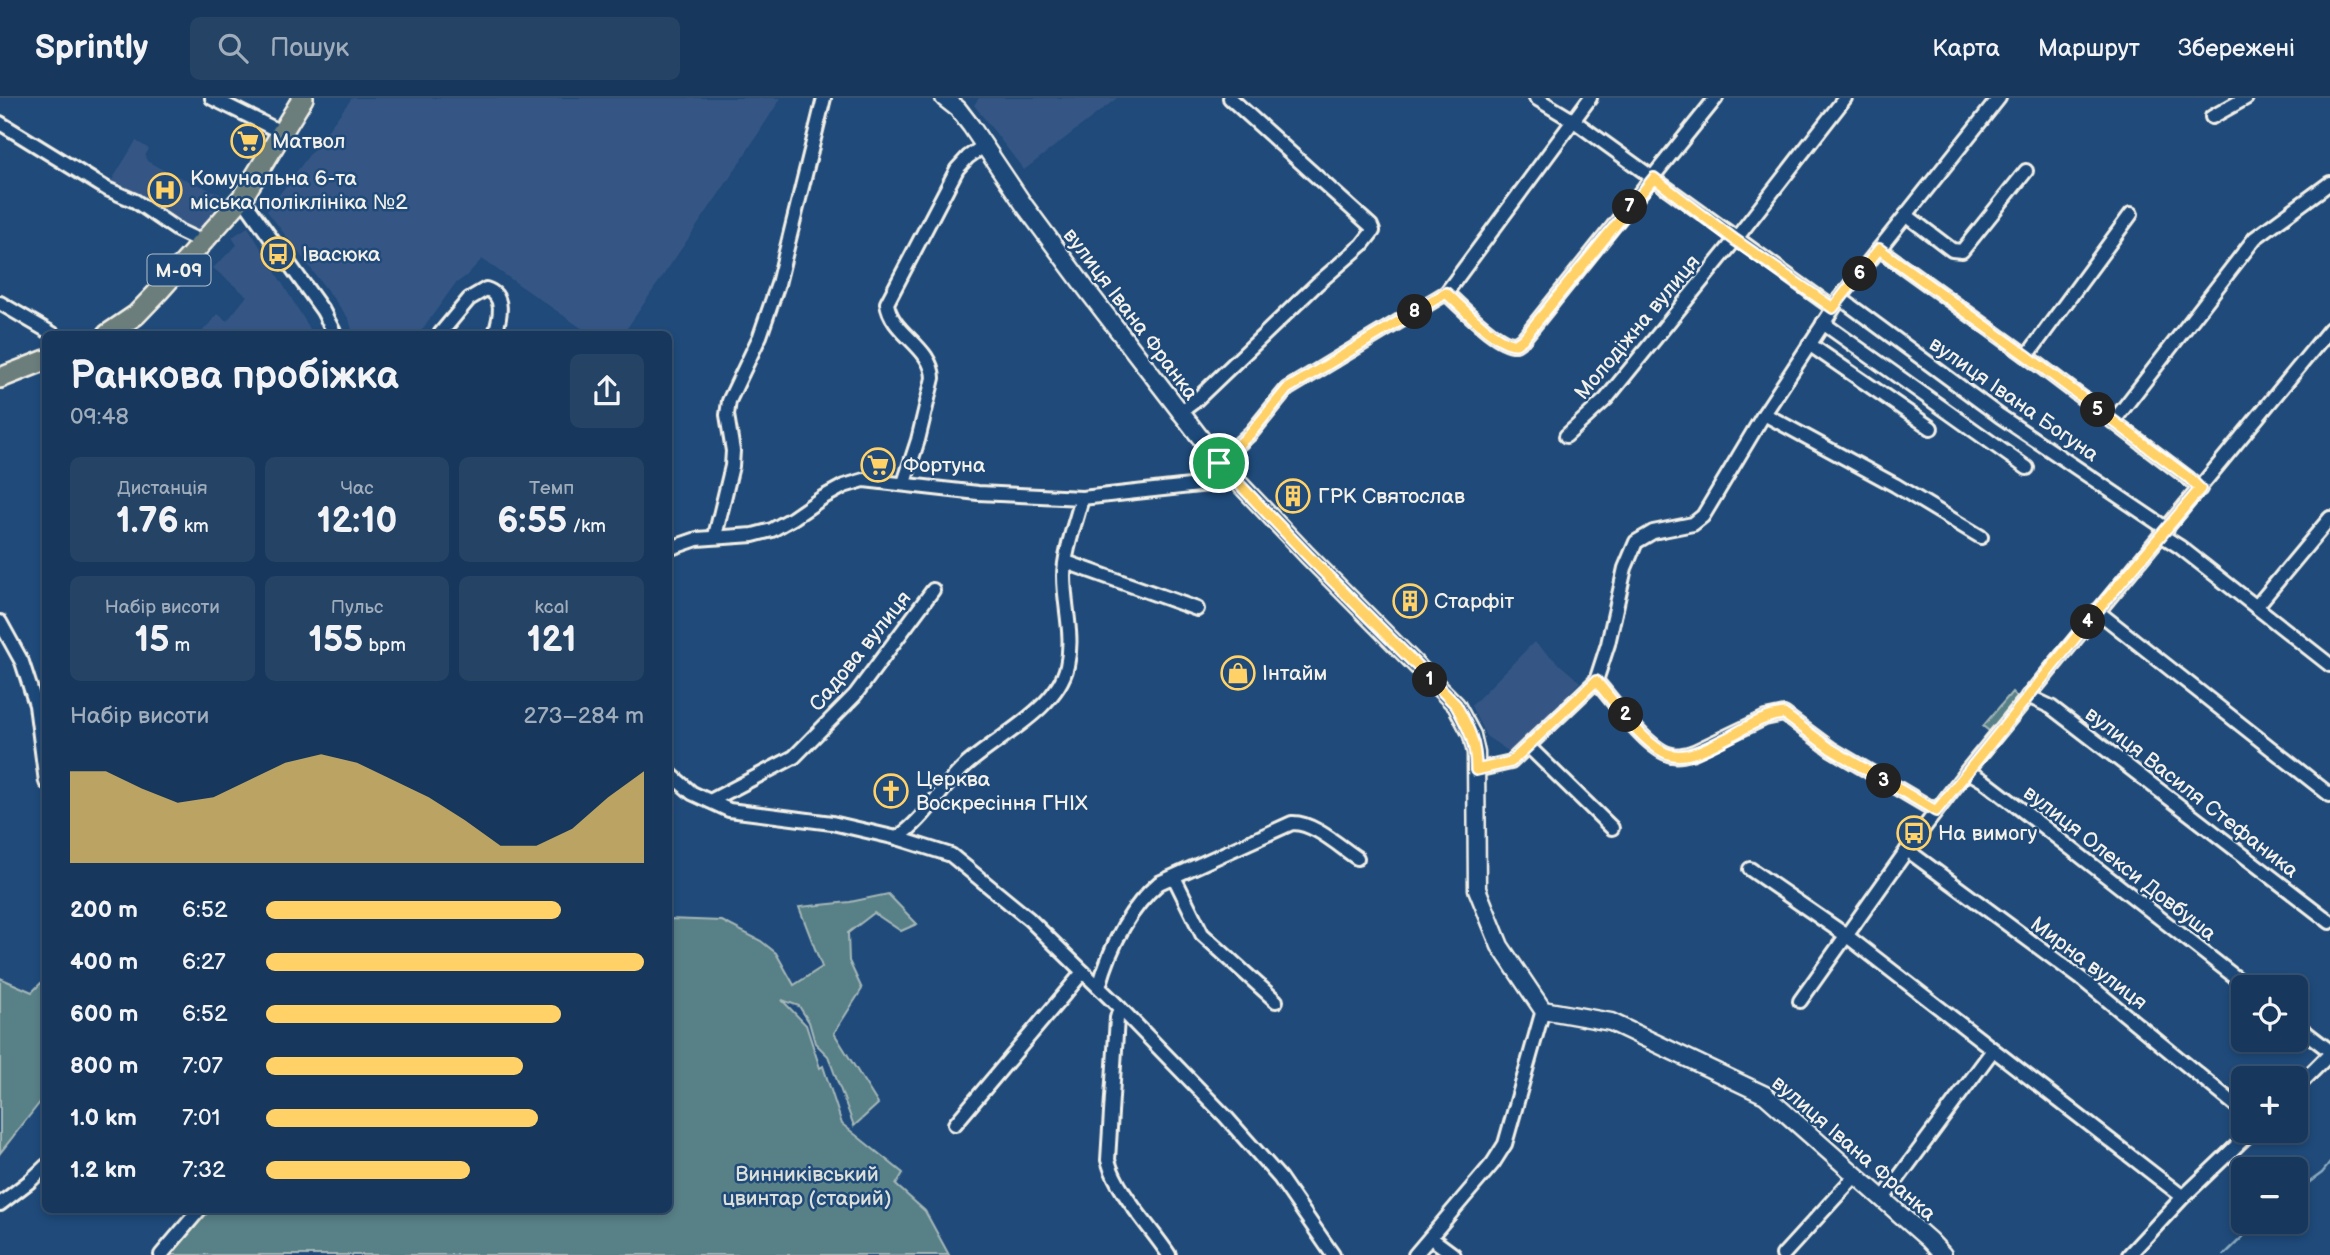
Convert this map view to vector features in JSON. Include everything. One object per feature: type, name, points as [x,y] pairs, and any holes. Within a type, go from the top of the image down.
[{"type":"main road","name":"М-09","points":[[112,331],[136,315],[243,198],[303,98]]},
{"type":"main road","points":[[0,378],[42,362]]},
{"type":"street","points":[[212,98],[283,133]]},
{"type":"street","points":[[715,536],[732,466],[733,451],[727,415],[729,401],[760,336],[778,284],[824,98]]},
{"type":"street","name":"вулиця Івана Франка","points":[[944,98],[958,109],[1024,205],[1219,463],[1456,705],[1472,735],[1476,753],[1477,889],[1500,946],[1543,1010],[1611,1022],[1765,1095],[1943,1255]]},
{"type":"street","points":[[1179,413],[1194,402],[1371,235],[1371,226],[1230,98]]},
{"type":"street","name":"вулиця Івана Богуна","points":[[1536,98],[1574,121],[1654,178],[1735,240],[1837,303],[2164,532],[2330,665]]},
{"type":"street","points":[[1219,463],[1251,433],[1287,389],[1446,293],[1590,98]]},
{"type":"street","points":[[1446,293],[1506,343],[1516,344],[1523,339],[1716,98]]},
{"type":"street","name":"Молодіжна вулиця","points":[[1566,436],[1605,399],[1735,240],[1845,98]]},
{"type":"street","points":[[1476,770],[1511,762],[1596,681],[1608,644],[1625,568],[1636,542],[1653,532],[1693,524],[1703,516],[1763,414],[1837,303],[1999,98]]},
{"type":"street","points":[[2212,117],[2246,98]]},
{"type":"street","points":[[0,123],[107,189],[135,201],[179,231],[204,243]]},
{"type":"street","points":[[904,483],[918,440],[933,370],[929,360],[888,312],[887,303],[957,169],[985,145]]},
{"type":"street","points":[[1906,215],[1952,250],[1962,251],[2026,171]]},
{"type":"street","points":[[2113,422],[2255,237],[2330,183]]},
{"type":"street","points":[[243,198],[323,310],[334,331]]},
{"type":"street","points":[[2027,356],[2131,214]]},
{"type":"street","points":[[1879,249],[2027,356],[2200,489]]},
{"type":"street","points":[[443,331],[470,299],[486,289],[496,295],[500,303],[496,331]]},
{"type":"street","points":[[0,303],[48,331]]},
{"type":"street","points":[[1823,323],[2027,468]]},
{"type":"street","points":[[1800,1001],[1907,850],[1967,771],[2330,329]]},
{"type":"street","points":[[1808,344],[1931,428]]},
{"type":"street","points":[[1763,414],[1895,485],[1980,537]]},
{"type":"street","points":[[672,548],[696,539],[753,535],[772,530],[844,486],[864,480],[978,492],[1082,498],[1235,481]]},
{"type":"street","points":[[897,838],[917,822],[965,766],[1028,718],[1052,696],[1063,680],[1071,639],[1064,575],[1082,498]]},
{"type":"street","points":[[2256,607],[2330,518]]},
{"type":"street","points":[[1066,562],[1197,609]]},
{"type":"street","name":"Садова вулиця","points":[[710,801],[794,757],[855,695],[933,590]]},
{"type":"street","points":[[2097,611],[2330,795]]},
{"type":"street","points":[[0,622],[22,662],[36,705],[42,751]]},
{"type":"street","points":[[1596,681],[1648,741],[1662,752],[1672,755],[1695,752],[1765,718],[1784,714],[1831,749],[1936,811]]},
{"type":"street","name":"вулиця Василя Стефаника","points":[[2028,696],[2051,708],[2330,922]]},
{"type":"street","points":[[1528,746],[1612,828]]},
{"type":"street","name":"вулиця Олекси Довбуша","points":[[1967,771],[2027,814],[2233,975]]},
{"type":"street","points":[[672,776],[692,793],[729,810],[832,823],[897,838],[951,855],[1028,919],[1099,987],[1225,1116],[1280,1178],[1333,1255]]},
{"type":"street","points":[[1099,987],[1107,959],[1134,910],[1159,883],[1292,823],[1311,826],[1357,858]]},
{"type":"street","name":"Мирна вулиця","points":[[1907,850],[2083,980],[2231,1101]]},
{"type":"street","points":[[1750,869],[1847,936],[2183,1197]]},
{"type":"street","points":[[1174,877],[1202,934],[1276,1001]]},
{"type":"street","points":[[955,1124],[1083,972]]},
{"type":"street","points":[[1120,1008],[1117,1018],[1108,1160],[1111,1172],[1120,1187],[1169,1255]]},
{"type":"street","points":[[1415,1255],[1493,1163],[1505,1144],[1543,1010]]},
{"type":"street","points":[[2308,1035],[2330,1052],[2308,1075]]},
{"type":"street","points":[[1882,1200],[1993,1050]]},
{"type":"street","points":[[2129,1255],[2183,1197],[2239,1143]]},
{"type":"street","points":[[0,1204],[42,1170]]},
{"type":"street","points":[[1786,1254],[1856,1175]]},
{"type":"street","points":[[162,1255],[197,1213]]},
{"type":"street","points":[[1431,1238],[1454,1255]]},
{"type":"shaded area","points":[[352,98],[781,98],[625,331],[586,331],[482,259],[455,284],[421,331],[352,331],[349,319],[267,211]]},
{"type":"shaded area","points":[[979,98],[1117,98],[1024,170],[974,105]]},
{"type":"shaded area","name":"Комунальна 6-та міська поліклініка №2","points":[[136,141],[149,149],[145,156],[147,161],[225,196],[197,232],[109,185]]},
{"type":"shaded area","points":[[248,227],[311,331],[203,331],[218,314],[227,321],[247,296],[213,268],[237,245],[232,237]]},
{"type":"shaded area","points":[[1534,642],[1580,682],[1511,753],[1486,736],[1471,706]]},
{"type":"green space","points":[[2012,692],[2021,701],[1994,735],[1983,726]]},
{"type":"green space","name":"Винниківський цвинтар (старий)","points":[[888,894],[917,924],[901,931],[874,913],[848,933],[849,961],[862,989],[834,1033],[878,1104],[854,1126],[828,1056],[815,1043],[809,1022],[799,1006],[782,1000],[806,1025],[842,1124],[903,1173],[896,1185],[925,1211],[949,1255],[163,1255],[198,1213],[672,1213],[672,919],[722,921],[761,941],[776,953],[794,985],[822,967],[799,907],[850,902]]},
{"type":"green space","points":[[0,978],[32,992],[42,982],[42,1100],[0,1153]]},
{"type":"waterway","points":[[2308,1183],[2330,1163]]},
{"type":"waterway","points":[[2224,1255],[2246,1234]]},
{"type":"place","name":"Матвол","points":[[248,141]]},
{"type":"place","name":"Комунальна 6-та міська поліклініка №2","points":[[165,190]]},
{"type":"place","name":"Івасюка","points":[[278,254]]},
{"type":"place","name":"Фортуна","points":[[878,465]]},
{"type":"place","name":"ГРК Святослав","points":[[1293,496]]},
{"type":"place","name":"Старфіт","points":[[1410,601]]},
{"type":"place","name":"Інтайм","points":[[1238,673]]},
{"type":"place","name":"Церква Воскресіння ГНІХ","points":[[891,791]]},
{"type":"place","name":"На вимогу","points":[[1914,833]]},
{"type":"route","points":[[1654,178],[1735,240],[1833,308],[1879,249],[2027,356],[2200,489],[2097,611],[1936,811],[1831,749],[1784,714],[1765,718],[1695,752],[1672,755],[1662,752],[1648,741],[1596,681],[1511,762],[1476,770],[1472,735],[1456,705],[1219,463],[1251,433],[1287,389],[1446,293],[1494,335],[1510,345],[1516,344],[1523,339],[1654,178]]}]
